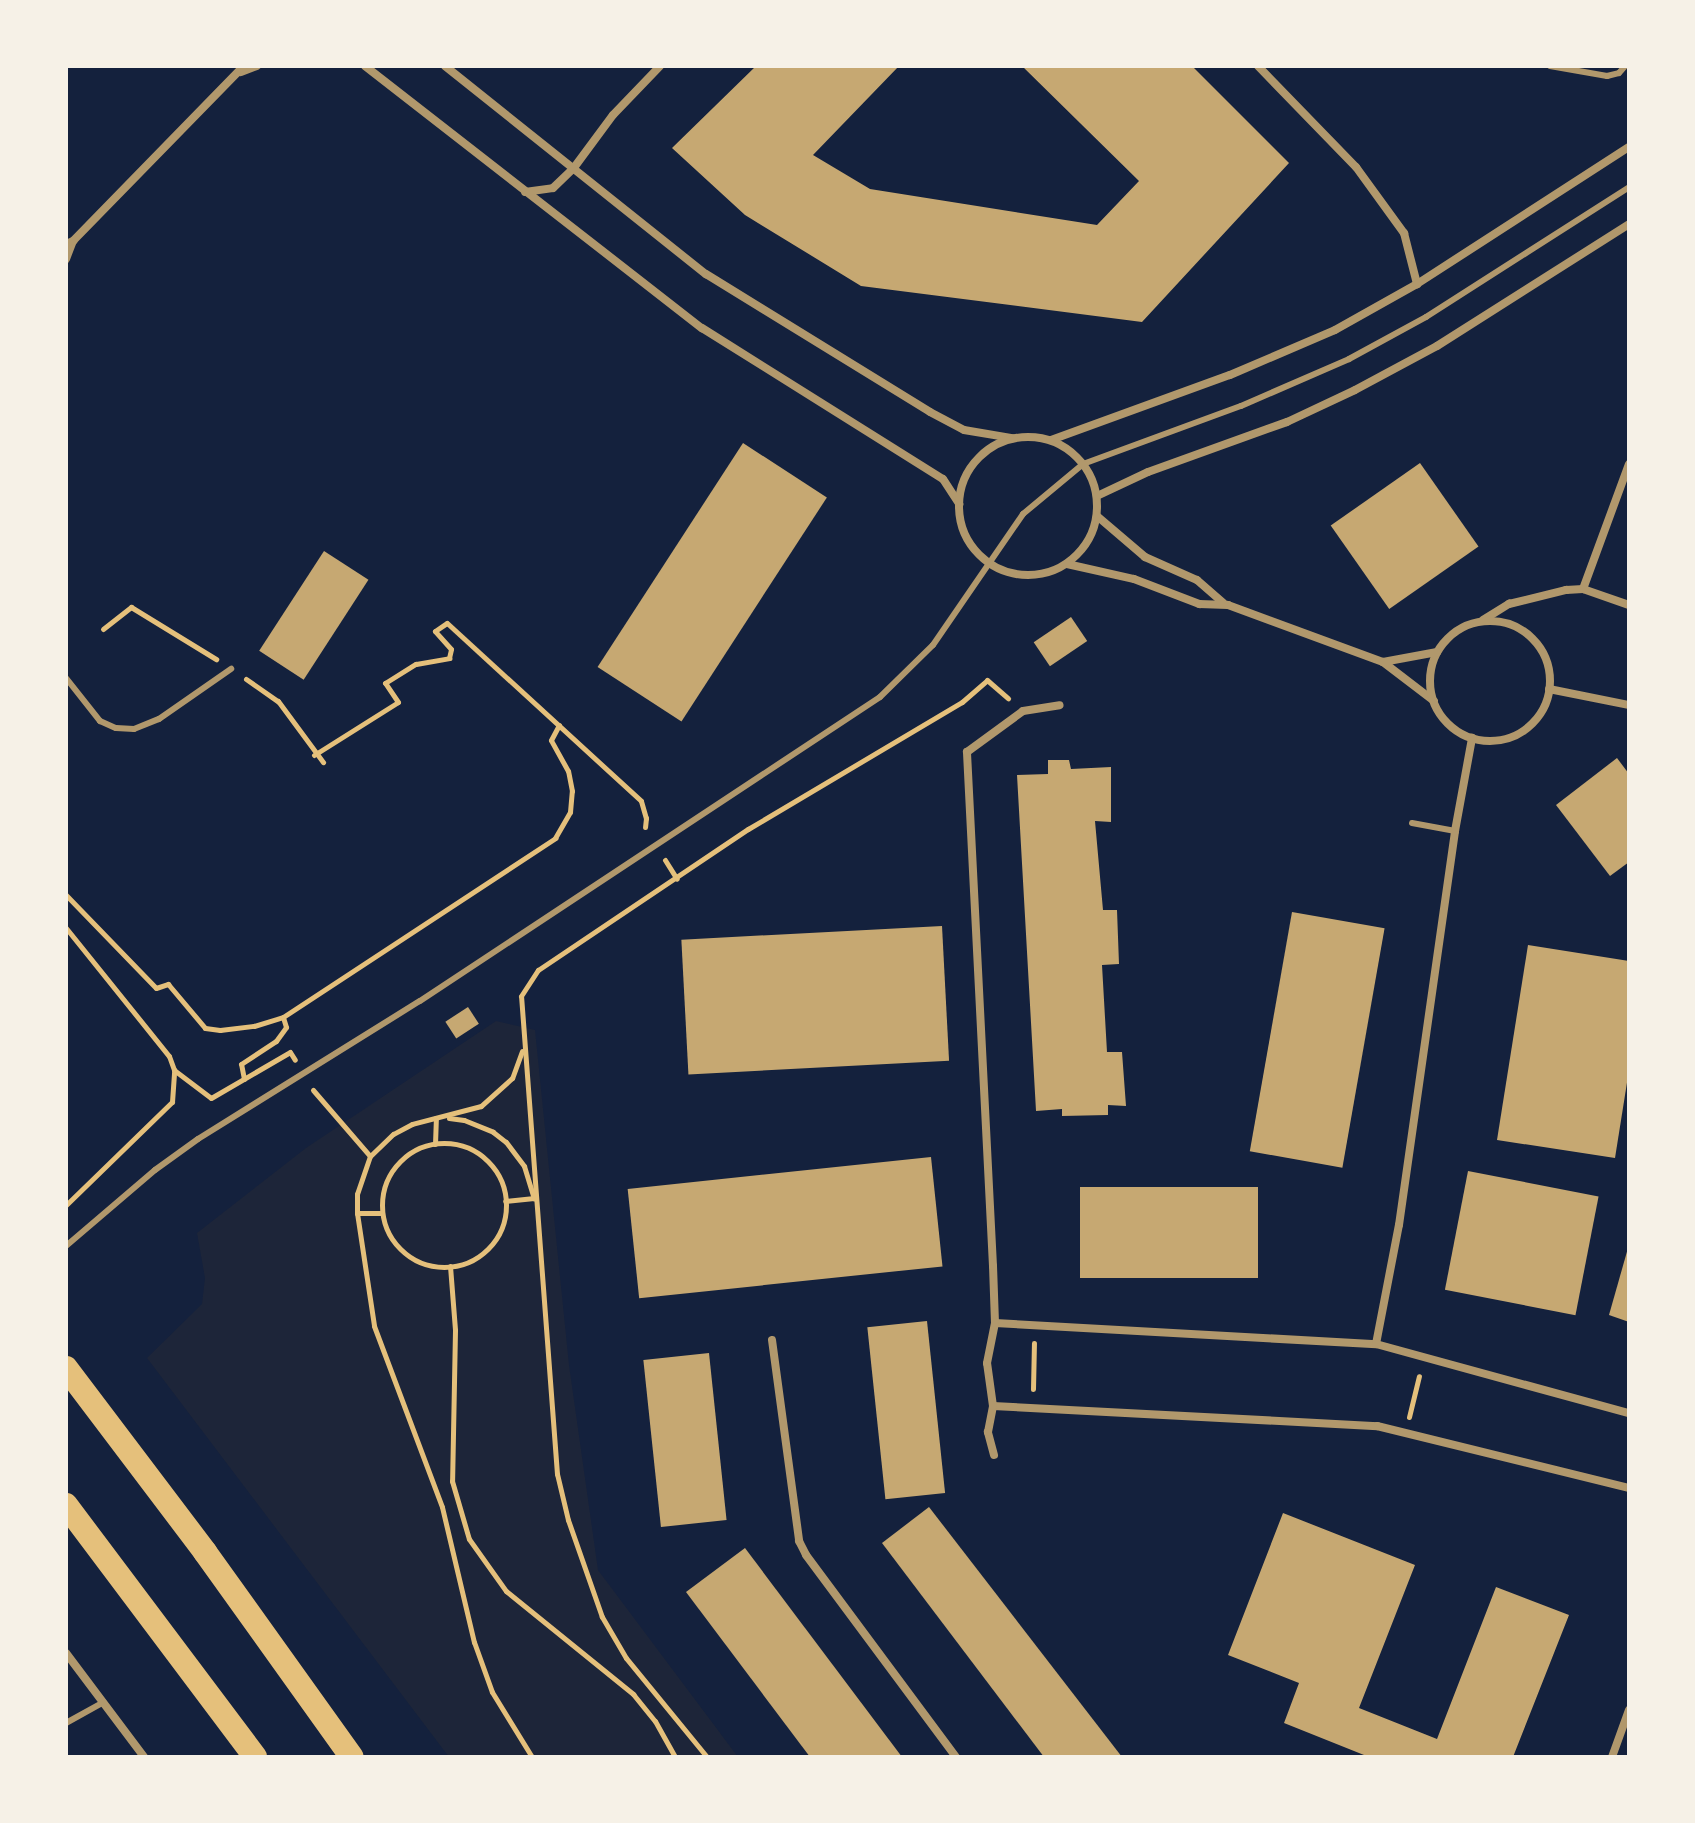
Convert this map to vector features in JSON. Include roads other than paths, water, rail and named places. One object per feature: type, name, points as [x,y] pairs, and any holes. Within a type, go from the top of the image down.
[{"type":"highway","points":[[66,1368],[205,1552],[352,1757]]},
{"type":"highway","points":[[66,1505],[255,1757]]},
{"type":"street","points":[[66,259],[70,242],[242,69],[257,66]]},
{"type":"street","points":[[365,66],[702,328],[943,479],[959,504],[965,534],[988,563],[1007,572],[1027,576],[1048,573],[1067,564],[1087,543],[1097,516],[1097,496],[1083,464],[1070,451],[1051,440]]},
{"type":"street","points":[[445,66],[706,274],[930,412],[964,430],[1012,438],[1051,440],[1250,367],[1335,330],[1417,284],[1629,147]]},
{"type":"street","points":[[525,192],[553,188],[573,169],[613,115],[660,66]]},
{"type":"street","points":[[1258,66],[1356,167],[1404,233],[1417,284]]},
{"type":"street","points":[[1097,496],[1148,472],[1287,422],[1355,390],[1437,346],[1629,224]]},
{"type":"street","points":[[959,504],[963,482],[974,462],[991,447],[1012,438]]},
{"type":"street","points":[[1583,589],[1629,464]]},
{"type":"street","points":[[1097,516],[1145,557],[1197,580],[1223,603],[1383,662],[1434,701],[1449,724],[1472,738],[1489,741],[1522,732],[1540,713],[1549,689],[1544,653],[1532,638],[1517,627],[1481,621]]},
{"type":"street","points":[[1067,564],[1134,579],[1199,604],[1223,603]]},
{"type":"street","points":[[1434,701],[1430,676],[1437,652],[1464,627],[1509,604],[1533,596],[1583,589],[1629,605]]},
{"type":"street","points":[[1383,662],[1437,652]]},
{"type":"street","points":[[1549,689],[1629,705]]},
{"type":"street","points":[[994,1455],[988,1432],[993,1406],[987,1363],[995,1323],[967,752],[1023,711],[1060,705]]},
{"type":"street","points":[[1376,1344],[1399,1225],[1455,831],[1472,738]]},
{"type":"street","points":[[995,1323],[1376,1344],[1629,1413]]},
{"type":"street","points":[[772,1340],[799,1541],[956,1757]]},
{"type":"street","points":[[993,1406],[1377,1426],[1629,1488]]},
{"type":"street","points":[[66,1653],[144,1757]]},
{"type":"street","points":[[1612,1757],[1629,1710]]},
{"type":"lane","points":[[1550,66],[1607,76],[1619,73],[1625,66]]},
{"type":"lane","points":[[66,1246],[132,1188],[198,1139],[432,994],[880,697],[933,645],[1023,514],[1083,464],[1241,406],[1349,359],[1426,317],[1629,187]]},
{"type":"lane","points":[[66,678],[100,721],[116,728],[134,729],[159,719],[231,669]]},
{"type":"lane","points":[[1412,823],[1455,831]]},
{"type":"lane","points":[[66,1667],[79,1670]]},
{"type":"lane","points":[[66,1723],[104,1702]]}]
